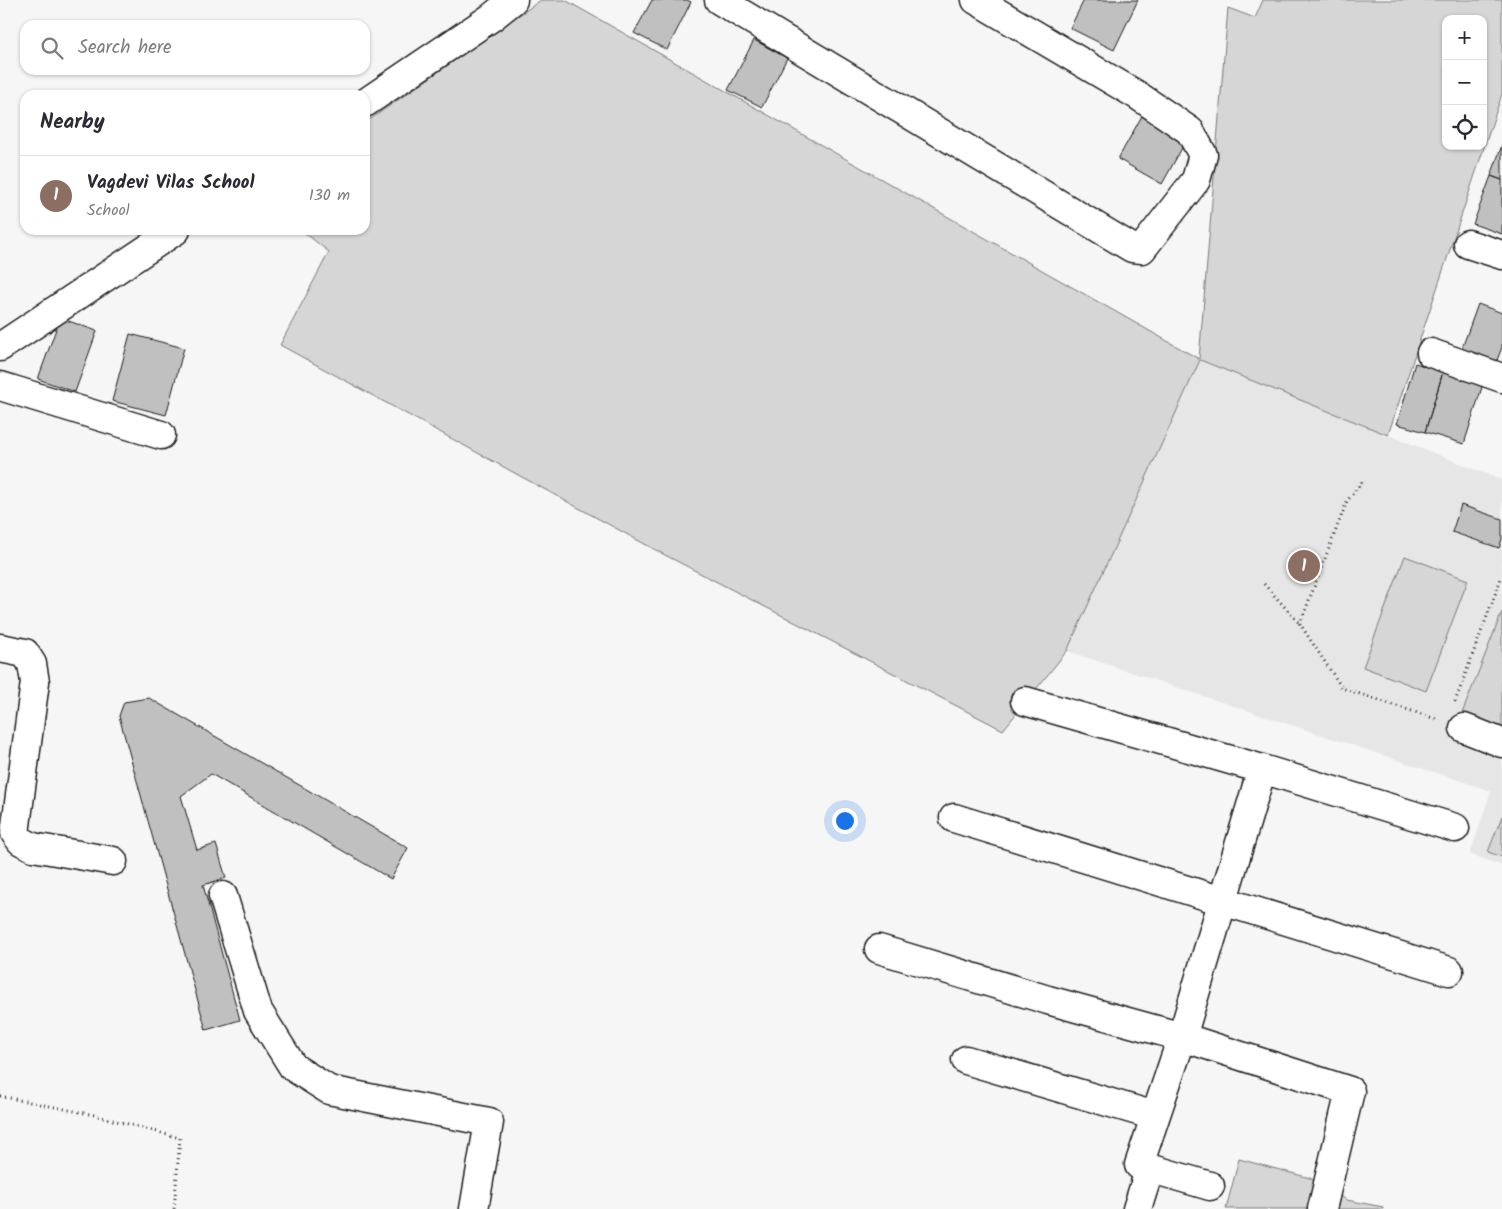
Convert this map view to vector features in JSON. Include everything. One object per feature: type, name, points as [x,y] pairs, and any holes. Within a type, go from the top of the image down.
[{"type":"street","points":[[370,100],[492,18],[513,0]]},
{"type":"street","points":[[719,0],[1132,248],[1142,249],[1196,180],[1203,154],[1190,131],[1136,95],[976,0]]},
{"type":"street","points":[[0,347],[168,235]]},
{"type":"street","points":[[1468,244],[1502,255]]},
{"type":"street","points":[[1430,353],[1502,378]]},
{"type":"street","points":[[0,386],[161,435]]},
{"type":"street","points":[[0,648],[25,653],[32,664],[35,682],[15,832],[21,841],[33,847],[113,861]]},
{"type":"street","points":[[1025,701],[1262,769],[1454,828]]},
{"type":"street","points":[[1456,725],[1502,743]]},
{"type":"street","points":[[1210,1186],[1139,1165],[1182,1037],[1262,769]]},
{"type":"street","points":[[954,818],[1449,971]]},
{"type":"street","points":[[223,896],[258,1011],[293,1067],[329,1090],[489,1122],[474,1209]]},
{"type":"street","points":[[879,949],[1048,1000],[1182,1037],[1350,1091],[1322,1209]]},
{"type":"street","points":[[966,1060],[1156,1116]]},
{"type":"street","points":[[1137,1209],[1150,1168]]},
{"type":"path","points":[[1300,624],[1347,502],[1362,482]]},
{"type":"path","points":[[1264,584],[1300,624],[1342,688],[1456,725],[1502,576]]},
{"type":"path","points":[[0,1096],[94,1115],[180,1138],[174,1209]]},
{"type":"shaded area","points":[[541,0],[565,0],[1199,359],[1228,8],[1255,18],[1263,0],[1502,0],[1502,94],[1487,139],[1487,15],[1442,15],[1442,150],[1483,150],[1388,435],[1200,360],[1067,651],[1003,730],[663,554],[280,345],[329,252],[307,235],[370,235],[370,120]]},
{"type":"shaded area","points":[[1200,360],[1502,480],[1502,866],[1470,854],[1491,791],[1067,651]]},
{"type":"shaded area","points":[[1405,556],[1468,580],[1426,691],[1363,667]]},
{"type":"shaded area","points":[[1502,612],[1502,732],[1461,716]]},
{"type":"shaded area","points":[[1502,816],[1502,857],[1488,852]]},
{"type":"shaded area","points":[[1239,1159],[1310,1178],[1347,1200],[1383,1207],[1383,1209],[1226,1209]]},
{"type":"building","points":[[652,0],[687,0],[691,2],[667,50],[634,33]]},
{"type":"building","points":[[1084,0],[1138,0],[1114,50],[1070,28]]},
{"type":"building","points":[[754,40],[787,58],[762,107],[728,90]]},
{"type":"building","points":[[1143,114],[1187,139],[1162,184],[1118,159]]},
{"type":"building","points":[[1502,145],[1502,180],[1491,176]]},
{"type":"building","points":[[1491,176],[1502,180],[1502,234],[1473,224]]},
{"type":"building","points":[[1478,304],[1502,313],[1502,347],[1496,363],[1461,351]]},
{"type":"building","points":[[60,318],[97,331],[75,392],[38,379]]},
{"type":"building","points":[[130,334],[184,348],[166,415],[112,401]]},
{"type":"building","points":[[1415,363],[1443,372],[1425,432],[1397,424]]},
{"type":"building","points":[[1443,372],[1483,384],[1464,444],[1425,432]]},
{"type":"building","points":[[1461,505],[1502,519],[1502,539],[1499,548],[1452,532]]},
{"type":"building","points":[[149,698],[408,848],[391,879],[211,774],[181,796],[197,850],[216,844],[226,878],[203,885],[240,1020],[206,1030],[119,716],[124,702]]},
{"type":"place","name":"Vagdevi Vilas School","points":[[1304,566]]}]
